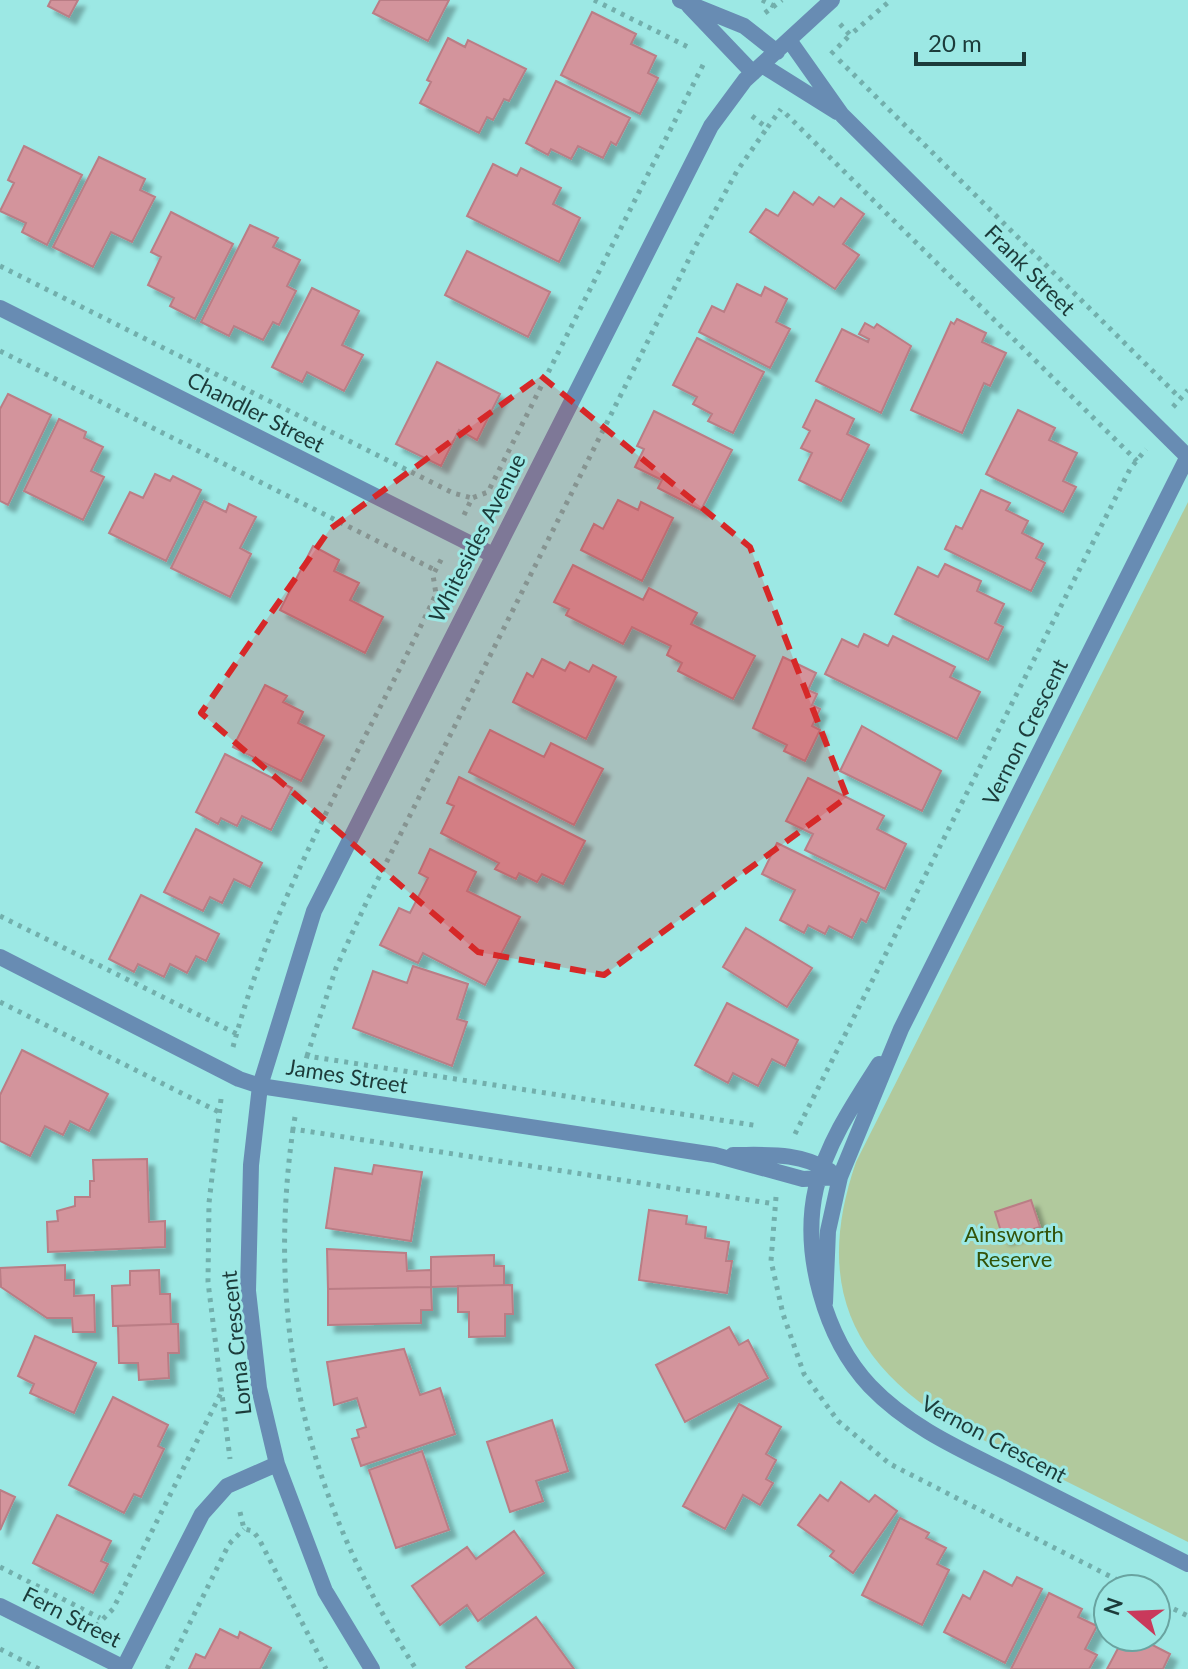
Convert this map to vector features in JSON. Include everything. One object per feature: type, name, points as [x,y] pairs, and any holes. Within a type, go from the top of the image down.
[{"type":"street","name":"Whitesides Avenue","points":[[260,1086],[314,911],[711,126],[729,97],[832,0]]},
{"type":"street","name":"Frank Street","points":[[683,1],[783,46],[814,72],[842,115],[1188,456]]},
{"type":"street","name":"Frank Street","points":[[683,1],[757,69],[799,89],[842,115]]},
{"type":"street","name":"Chandler Street","points":[[0,308],[493,555]]},
{"type":"street","name":"Vernon Crescent","points":[[825,1303],[828,1231],[840,1177],[901,1029],[1188,456]]},
{"type":"street","name":"James Street","points":[[0,957],[239,1079],[260,1086],[715,1155],[780,1175],[821,1172]]},
{"type":"street","name":"Vernon Crescent","points":[[901,1029],[849,1111],[821,1172],[810,1246],[825,1303],[839,1340],[871,1387],[915,1424],[1188,1564]]},
{"type":"street","name":"Lorna Crescent","points":[[260,1086],[251,1165],[248,1291],[259,1388],[277,1464],[325,1591],[372,1669]]},
{"type":"street","name":"James Street","points":[[715,1155],[787,1155],[821,1172],[840,1177]]},
{"type":"street","points":[[124,1668],[202,1514],[227,1486],[277,1464]]},
{"type":"street","name":"Fern Street","points":[[0,1606],[124,1668]]},
{"type":"path","points":[[594,0],[693,50]]},
{"type":"path","points":[[762,0],[774,6]]},
{"type":"path","points":[[814,72],[850,35]]},
{"type":"path","points":[[831,53],[1179,397]]},
{"type":"path","points":[[799,89],[781,109],[1137,461]]},
{"type":"path","points":[[307,1056],[336,968],[367,901],[695,247],[737,171],[767,128]]},
{"type":"path","points":[[0,266],[453,493],[472,498]]},
{"type":"path","points":[[0,351],[435,570]]},
{"type":"path","points":[[787,1155],[1137,461],[1179,397],[1188,390]]},
{"type":"path","points":[[0,916],[237,1034]]},
{"type":"path","points":[[0,1002],[219,1112]]},
{"type":"path","points":[[293,1129],[284,1192],[286,1264],[290,1330],[303,1419],[333,1517],[377,1609],[416,1669]]},
{"type":"path","points":[[780,1175],[771,1261],[783,1314],[804,1374],[838,1421],[890,1464],[1104,1573]]},
{"type":"path","points":[[85,1648],[100,1618],[113,1609],[221,1392]]},
{"type":"path","points":[[167,1669],[229,1544],[244,1529]]},
{"type":"path","points":[[0,1567],[100,1618]]},
{"type":"path","points":[[0,1649],[39,1669]]},
{"type":"highlighted area","points":[[541,376],[750,547],[847,797],[604,975],[478,952],[201,713],[330,529]]},
{"type":"green space","name":"Ainsworth Reserve","points":[[1188,502],[1188,1542],[955,1426],[918,1401],[889,1374],[866,1346],[850,1315],[841,1281],[839,1244],[844,1205],[856,1162]]},
{"type":"building","points":[[51,0],[78,0],[69,17],[48,6]]},
{"type":"building","points":[[380,0],[449,0],[428,41],[373,13]]},
{"type":"building","points":[[592,12],[636,34],[631,44],[656,56],[648,73],[658,78],[640,114],[561,75]]},
{"type":"building","points":[[448,38],[465,47],[468,40],[526,69],[509,101],[504,99],[493,120],[487,117],[479,133],[420,103],[431,82],[427,80]]},
{"type":"building","points":[[556,81],[630,118],[616,145],[611,142],[603,158],[578,146],[571,159],[551,149],[548,155],[526,143]]},
{"type":"building","points":[[24,146],[82,175],[47,245],[22,232],[26,223],[0,211],[14,183],[8,180]]},
{"type":"building","points":[[99,157],[145,179],[140,190],[155,197],[132,242],[111,232],[93,267],[53,247]]},
{"type":"building","points":[[493,164],[517,176],[521,168],[561,188],[553,204],[580,218],[559,262],[467,216]]},
{"type":"building","points":[[794,192],[813,205],[819,197],[834,207],[841,198],[864,214],[843,244],[859,255],[835,289],[750,232],[766,209],[778,216]]},
{"type":"building","points":[[171,212],[233,244],[195,319],[170,306],[174,298],[148,285],[161,257],[151,252]]},
{"type":"building","points":[[250,225],[278,238],[273,247],[300,260],[287,286],[296,291],[279,325],[273,322],[263,340],[234,326],[229,336],[201,322]]},
{"type":"building","points":[[467,251],[550,292],[528,337],[445,295]]},
{"type":"building","points":[[737,284],[761,296],[765,287],[787,299],[776,322],[790,329],[770,368],[699,332],[712,306],[724,312]]},
{"type":"building","points":[[312,288],[359,311],[342,345],[363,355],[344,391],[307,372],[302,382],[272,367]]},
{"type":"building","points":[[957,319],[986,333],[982,342],[1006,353],[990,386],[984,383],[962,433],[911,410],[951,322],[954,324]]},
{"type":"building","points":[[865,323],[874,328],[877,324],[911,346],[881,413],[816,381],[842,329],[868,342],[869,339],[859,334]]},
{"type":"building","points":[[697,338],[764,372],[733,433],[708,421],[712,414],[693,404],[697,397],[673,385]]},
{"type":"building","points":[[437,362],[500,394],[477,440],[459,430],[441,466],[396,444]]},
{"type":"building","points":[[8,394],[51,415],[8,505],[0,501],[0,409]]},
{"type":"building","points":[[816,400],[854,419],[847,434],[869,445],[841,501],[799,480],[812,453],[801,448],[810,431],[803,427]]},
{"type":"building","points":[[1018,410],[1055,428],[1049,440],[1077,453],[1063,481],[1076,487],[1063,512],[986,474]]},
{"type":"building","points":[[654,411],[732,450],[701,510],[658,488],[662,480],[635,467],[644,449],[637,446]]},
{"type":"building","points":[[59,419],[86,432],[84,438],[103,447],[91,471],[104,477],[83,520],[24,491]]},
{"type":"building","points":[[155,474],[170,481],[173,476],[201,490],[166,561],[109,533],[130,492],[143,498]]},
{"type":"building","points":[[981,490],[1010,503],[1006,510],[1028,521],[1022,533],[1043,544],[1036,558],[1045,563],[1031,591],[945,549],[956,526],[962,529]]},
{"type":"building","points":[[618,500],[638,510],[641,502],[673,518],[642,581],[581,550],[594,524],[603,529]]},
{"type":"building","points":[[204,501],[226,512],[229,504],[256,517],[240,548],[251,554],[230,597],[171,568]]},
{"type":"building","points":[[313,546],[339,560],[334,571],[359,583],[350,600],[383,617],[365,653],[280,610]]},
{"type":"building","points":[[945,564],[981,581],[977,591],[1004,604],[995,623],[1003,627],[988,660],[895,614],[918,567],[938,577]]},
{"type":"building","points":[[573,565],[643,600],[649,588],[697,613],[691,624],[755,656],[733,699],[678,671],[682,663],[667,655],[671,646],[632,627],[623,644],[566,615],[569,609],[554,602]]},
{"type":"building","points":[[864,634],[888,646],[893,636],[955,667],[950,677],[980,692],[957,739],[825,674],[842,639],[858,647]]},
{"type":"building","points":[[783,657],[816,673],[808,690],[817,694],[812,705],[820,709],[812,726],[820,730],[805,761],[784,751],[787,745],[753,728]]},
{"type":"building","points":[[542,659],[565,671],[570,662],[589,672],[593,665],[616,677],[586,739],[513,702],[527,673],[533,677]]},
{"type":"building","points":[[265,685],[287,696],[283,702],[303,712],[298,723],[324,736],[301,781],[233,747]]},
{"type":"building","points":[[862,726],[941,771],[922,811],[840,771]]},
{"type":"building","points":[[490,730],[544,757],[551,743],[603,769],[574,825],[469,772]]},
{"type":"building","points":[[225,754],[292,788],[271,830],[242,816],[237,826],[221,818],[218,824],[196,812]]},
{"type":"building","points":[[459,777],[585,841],[563,884],[542,874],[537,882],[519,873],[516,879],[495,869],[499,863],[441,833],[454,806],[447,803]]},
{"type":"building","points":[[808,778],[884,816],[877,829],[906,844],[885,889],[805,850],[813,834],[786,821]]},
{"type":"building","points":[[196,829],[262,863],[250,887],[234,879],[222,903],[210,897],[203,911],[164,892]]},
{"type":"building","points":[[777,843],[879,893],[866,922],[861,919],[852,938],[829,926],[825,934],[808,925],[804,933],[780,920],[795,890],[762,874]]},
{"type":"building","points":[[430,849],[476,872],[467,891],[520,917],[485,985],[423,953],[418,963],[380,945],[399,908],[410,913],[428,878],[419,873]]},
{"type":"building","points":[[141,895],[219,934],[206,961],[196,956],[187,973],[170,964],[164,977],[138,964],[134,972],[109,959]]},
{"type":"building","points":[[746,928],[812,968],[787,1007],[723,967]]},
{"type":"building","points":[[413,966],[468,984],[457,1019],[467,1022],[452,1066],[353,1028],[373,971],[407,983]]},
{"type":"building","points":[[727,1003],[798,1040],[785,1066],[772,1059],[758,1086],[733,1073],[728,1083],[695,1065]]},
{"type":"building","points":[[22,1050],[108,1094],[89,1131],[70,1121],[63,1135],[45,1126],[30,1156],[0,1141],[0,1095]]},
{"type":"building","points":[[147,1159],[149,1222],[165,1221],[165,1247],[48,1252],[47,1222],[58,1221],[57,1211],[75,1206],[75,1197],[90,1197],[90,1181],[94,1181],[93,1160]]},
{"type":"building","points":[[374,1165],[422,1172],[411,1241],[326,1228],[335,1168],[372,1174]]},
{"type":"building","points":[[1031,1200],[1040,1227],[1003,1238],[995,1212]]},
{"type":"building","points":[[649,1210],[687,1216],[686,1224],[706,1227],[705,1238],[729,1242],[726,1261],[732,1261],[727,1293],[639,1280]]},
{"type":"building","points":[[327,1249],[406,1253],[407,1271],[431,1270],[431,1287],[328,1289]]},
{"type":"building","points":[[494,1255],[494,1266],[504,1266],[504,1285],[431,1287],[431,1257]]},
{"type":"building","points":[[65,1265],[65,1280],[74,1280],[74,1296],[94,1295],[95,1332],[73,1332],[72,1318],[47,1318],[1,1287],[0,1268]]},
{"type":"building","points":[[159,1270],[160,1294],[170,1294],[171,1324],[113,1326],[112,1286],[130,1285],[130,1271]]},
{"type":"building","points":[[512,1285],[513,1314],[505,1314],[505,1336],[469,1337],[469,1312],[458,1312],[458,1286]]},
{"type":"building","points":[[431,1287],[432,1310],[421,1310],[421,1323],[328,1325],[328,1289]]},
{"type":"building","points":[[178,1324],[179,1353],[168,1353],[169,1378],[139,1380],[138,1363],[119,1363],[118,1326]]},
{"type":"building","points":[[729,1327],[739,1345],[748,1340],[768,1378],[685,1422],[656,1365]]},
{"type":"building","points":[[35,1336],[96,1363],[74,1413],[30,1393],[34,1384],[18,1376]]},
{"type":"building","points":[[404,1349],[420,1395],[440,1388],[455,1434],[361,1466],[352,1439],[359,1437],[357,1430],[366,1427],[357,1398],[334,1405],[327,1362]]},
{"type":"building","points":[[113,1397],[168,1425],[158,1446],[164,1449],[141,1497],[134,1494],[124,1513],[69,1485]]},
{"type":"building","points":[[739,1404],[781,1427],[766,1454],[776,1460],[766,1479],[773,1483],[760,1505],[743,1495],[725,1529],[683,1506]]},
{"type":"building","points":[[552,1420],[568,1471],[536,1481],[543,1501],[510,1512],[487,1442]]},
{"type":"building","points":[[422,1451],[449,1530],[396,1548],[369,1470]]},
{"type":"building","points":[[841,1482],[869,1502],[875,1495],[897,1511],[853,1573],[830,1556],[834,1551],[798,1525],[820,1495],[828,1501]]},
{"type":"building","points":[[0,1490],[15,1497],[0,1530]]},
{"type":"building","points":[[57,1515],[111,1541],[101,1561],[108,1564],[93,1593],[33,1563]]},
{"type":"building","points":[[900,1518],[929,1533],[926,1538],[946,1548],[937,1564],[949,1570],[922,1625],[862,1595]]},
{"type":"building","points":[[514,1531],[544,1573],[478,1621],[467,1605],[440,1625],[412,1586],[467,1547],[476,1559]]},
{"type":"building","points":[[984,1571],[1012,1586],[1017,1577],[1042,1589],[1005,1663],[944,1632],[963,1595],[970,1599]]},
{"type":"building","points":[[1049,1593],[1082,1609],[1078,1617],[1092,1624],[1092,1636],[1085,1649],[1097,1655],[1089,1669],[1011,1669]]},
{"type":"building","points":[[536,1617],[574,1669],[467,1669],[466,1667]]},
{"type":"building","points":[[220,1629],[238,1638],[240,1632],[271,1648],[260,1669],[189,1669],[196,1654],[205,1658]]},
{"type":"building","points":[[1116,1653],[1170,1654],[1163,1669],[1107,1669]]}]
